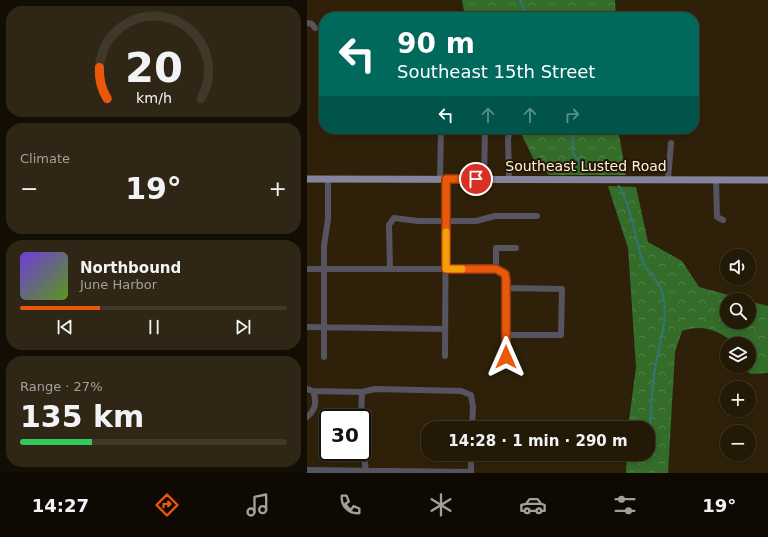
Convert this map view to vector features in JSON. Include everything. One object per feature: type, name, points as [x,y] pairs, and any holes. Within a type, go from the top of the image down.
[{"type":"main road","name":"Southeast Lusted Road","points":[[307,179],[768,180]]},
{"type":"street","points":[[307,23],[312,24],[315,28]]},
{"type":"street","points":[[441,134],[446,221],[445,356]]},
{"type":"street","points":[[484,179],[485,134]]},
{"type":"street","points":[[509,134],[508,138],[509,179]]},
{"type":"street","points":[[668,179],[671,143]]},
{"type":"street","points":[[324,357],[324,246],[328,219],[328,179]]},
{"type":"street","points":[[716,180],[715,211],[717,217],[723,220]]},
{"type":"street","points":[[390,269],[389,225],[394,218],[476,221],[495,216],[537,216]]},
{"type":"street","points":[[498,270],[495,248],[516,248]]},
{"type":"street","points":[[307,269],[498,270],[506,276],[506,357]]},
{"type":"street","points":[[506,288],[562,289],[561,336],[506,335]]},
{"type":"street","points":[[307,327],[445,329]]},
{"type":"street","points":[[310,390],[362,392],[375,389],[467,392],[473,401],[472,421]]},
{"type":"street","points":[[307,417],[315,406],[316,399],[310,390]]},
{"type":"street","points":[[361,409],[362,392]]},
{"type":"street","points":[[365,461],[366,471]]},
{"type":"street","points":[[307,470],[471,472],[471,461]]},
{"type":"green space","points":[[462,0],[615,0],[616,12],[464,12]]},
{"type":"green space","points":[[521,134],[619,134],[626,175],[549,175],[534,160]]},
{"type":"green space","points":[[608,186],[636,187],[648,242],[682,261],[699,287],[721,293],[720,329],[756,329],[756,303],[768,306],[768,373],[751,374],[750,373],[756,373],[756,337],[726,337],[703,328],[682,331],[675,352],[668,473],[626,473],[627,461],[655,461],[655,421],[629,421],[636,367],[628,248]]},
{"type":"waterway","points":[[520,0],[526,12]]},
{"type":"waterway","points":[[573,134],[572,147],[574,156],[586,169]]},
{"type":"waterway","points":[[619,186],[630,213],[644,264],[659,285],[663,295],[665,316],[655,366],[651,421]]},
{"type":"slow traffic","points":[[446,232],[446,269],[462,269]]},
{"type":"route","points":[[476,179],[446,179],[446,269],[496,269],[505,274],[506,357]]}]
